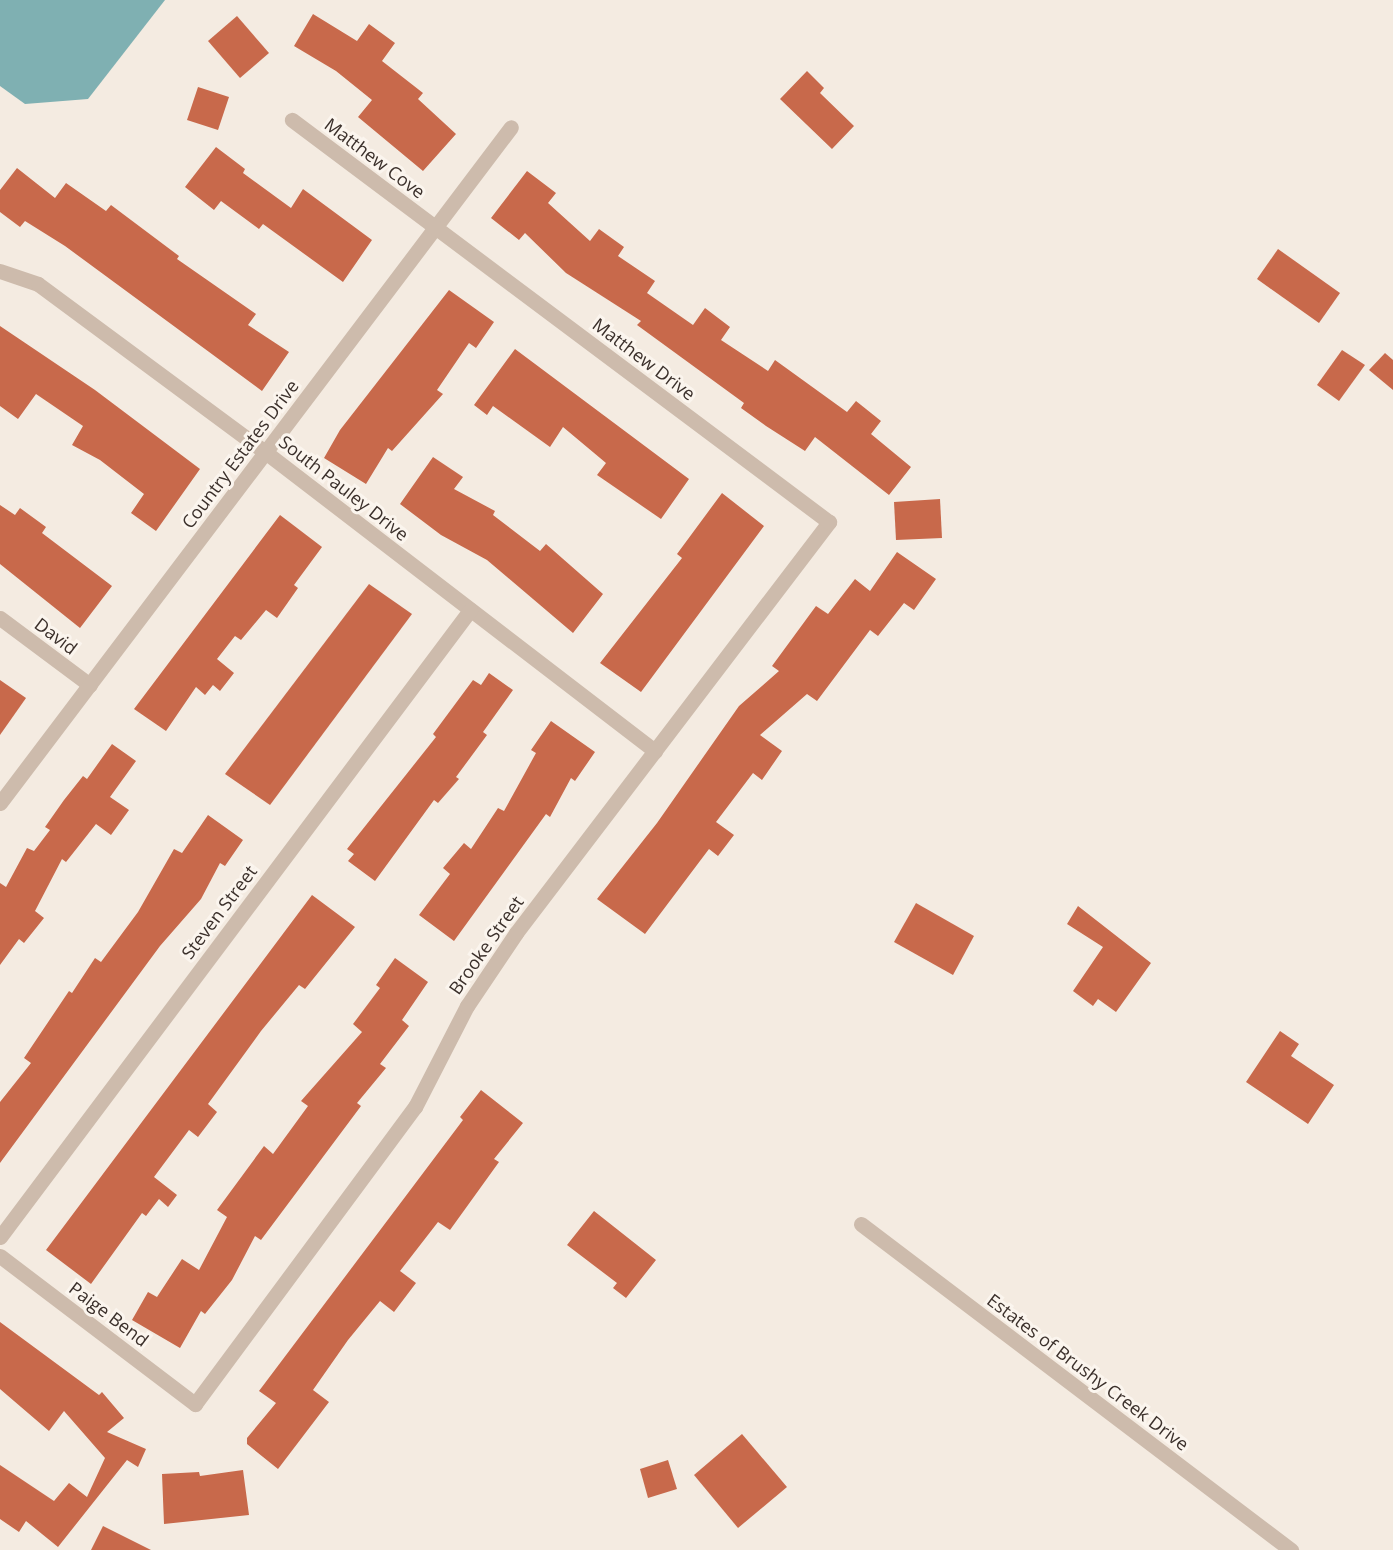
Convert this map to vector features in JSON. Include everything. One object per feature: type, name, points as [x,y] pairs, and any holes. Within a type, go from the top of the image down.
[{"type":"street","name":"Matthew Cove","points":[[292,120],[435,227]]},
{"type":"street","name":"Country Estates Drive","points":[[0,803],[511,127]]},
{"type":"street","name":"Matthew Drive","points":[[435,227],[829,522]]},
{"type":"street","name":"South Pauley Drive","points":[[0,271],[38,284],[265,453],[655,751]]},
{"type":"street","name":"Brooke Street","points":[[195,1404],[408,1116],[488,973],[829,522]]},
{"type":"street","name":"Steven Street","points":[[0,1237],[470,610]]},
{"type":"street","name":"David","points":[[0,618],[90,685]]},
{"type":"street","name":"Estates of Brushy Creek Drive","points":[[861,1224],[1291,1550]]},
{"type":"street","name":"Paige Bend","points":[[0,1256],[195,1404]]},
{"type":"water","points":[[0,0],[165,0],[88,99],[25,104],[0,86]]},
{"type":"building","points":[[313,14],[357,41],[369,24],[395,43],[382,61],[423,93],[418,99],[456,134],[423,171],[358,117],[372,100],[336,71],[294,46]]},
{"type":"building","points":[[237,16],[269,53],[240,78],[208,41]]},
{"type":"building","points":[[807,71],[824,88],[820,93],[854,126],[832,149],[780,99]]},
{"type":"building","points":[[198,87],[229,97],[218,130],[187,120]]},
{"type":"building","points":[[216,147],[245,169],[243,173],[291,208],[303,189],[372,240],[343,282],[263,224],[259,229],[221,201],[214,210],[185,187]]},
{"type":"building","points":[[17,168],[55,198],[66,183],[106,211],[111,205],[179,256],[177,259],[256,314],[248,325],[289,352],[262,391],[65,246],[25,221],[20,227],[0,212],[0,190]]},
{"type":"building","points":[[527,171],[556,193],[548,203],[590,241],[599,229],[624,247],[618,256],[655,281],[647,293],[693,325],[705,308],[730,327],[721,340],[768,371],[775,360],[847,412],[856,401],[881,421],[871,434],[911,467],[889,495],[815,437],[805,451],[766,426],[741,408],[744,403],[637,325],[641,321],[566,273],[525,233],[519,240],[491,218]]},
{"type":"building","points":[[1278,249],[1340,293],[1319,323],[1257,279]]},
{"type":"building","points":[[449,290],[494,322],[476,348],[469,343],[437,390],[443,394],[392,451],[388,448],[366,484],[324,458],[340,430]]},
{"type":"building","points":[[0,326],[95,390],[200,469],[156,531],[131,513],[144,494],[100,460],[72,445],[83,426],[36,394],[18,419],[0,406]]},
{"type":"building","points":[[515,349],[689,479],[661,519],[597,475],[606,463],[563,427],[550,447],[493,406],[487,415],[474,405]]},
{"type":"building","points":[[1342,350],[1365,365],[1339,401],[1317,385]]},
{"type":"building","points":[[1385,353],[1393,360],[1393,390],[1369,370]]},
{"type":"building","points":[[433,457],[463,477],[454,489],[495,511],[493,515],[540,551],[546,544],[603,594],[573,633],[487,560],[441,535],[400,504]]},
{"type":"building","points":[[722,493],[764,526],[641,692],[600,663],[682,558],[677,554]]},
{"type":"building","points":[[940,499],[942,538],[896,540],[894,502]]},
{"type":"building","points":[[0,505],[15,515],[20,508],[46,527],[42,533],[112,586],[80,628],[0,564]]},
{"type":"building","points":[[280,515],[322,547],[294,585],[298,588],[277,618],[266,610],[241,640],[235,636],[217,659],[234,673],[220,691],[213,685],[205,695],[196,687],[166,731],[134,709]]},
{"type":"building","points":[[897,552],[936,579],[914,610],[904,603],[878,636],[870,630],[817,701],[807,694],[760,735],[782,751],[762,780],[753,773],[716,822],[734,835],[718,856],[709,849],[645,934],[597,899],[657,823],[739,706],[779,671],[772,666],[816,606],[828,614],[855,579],[870,591]]},
{"type":"building","points":[[369,584],[412,614],[270,805],[225,774]]},
{"type":"building","points":[[489,673],[513,690],[483,732],[487,735],[456,777],[459,779],[438,803],[434,800],[375,881],[348,861],[354,854],[347,849],[436,737],[433,734],[473,680],[481,685]]},
{"type":"building","points":[[0,680],[26,698],[0,735]]},
{"type":"building","points":[[551,721],[595,752],[575,781],[571,778],[550,817],[546,814],[454,941],[419,915],[450,874],[443,868],[464,843],[471,849],[498,808],[504,811],[536,753],[531,750]]},
{"type":"building","points":[[112,744],[136,761],[110,797],[129,810],[111,835],[96,824],[66,862],[62,859],[35,911],[44,918],[24,943],[19,939],[0,965],[0,883],[6,887],[27,848],[34,851],[50,830],[45,827],[64,800],[83,776],[87,779]]},
{"type":"building","points":[[208,815],[243,840],[225,866],[220,863],[201,899],[160,946],[0,1163],[0,1102],[31,1063],[24,1058],[69,991],[72,993],[95,958],[101,962],[138,912],[174,849],[182,853]]},
{"type":"building","points":[[312,895],[355,927],[305,989],[299,985],[261,1031],[208,1104],[217,1112],[198,1137],[189,1130],[154,1177],[177,1195],[168,1207],[159,1199],[146,1216],[142,1213],[91,1284],[46,1250]]},
{"type":"building","points":[[916,903],[974,936],[953,975],[894,942]]},
{"type":"building","points":[[1078,906],[1151,963],[1116,1012],[1098,999],[1093,1006],[1073,991],[1103,947],[1067,924]]},
{"type":"building","points":[[395,958],[428,982],[402,1020],[409,1026],[380,1064],[386,1068],[357,1103],[361,1106],[261,1240],[255,1236],[232,1280],[205,1314],[201,1311],[180,1348],[132,1320],[148,1292],[157,1297],[182,1259],[199,1270],[227,1217],[217,1210],[264,1146],[273,1154],[308,1106],[301,1101],[362,1032],[353,1024],[380,988],[376,985]]},
{"type":"building","points":[[1280,1031],[1299,1044],[1291,1056],[1334,1085],[1308,1124],[1246,1082]]},
{"type":"building","points":[[481,1090],[523,1123],[494,1159],[499,1162],[450,1230],[438,1222],[400,1271],[416,1283],[394,1312],[380,1301],[348,1340],[313,1390],[329,1402],[278,1469],[247,1444],[247,1438],[276,1403],[259,1391],[463,1120],[460,1117]]},
{"type":"building","points":[[594,1211],[656,1260],[626,1298],[613,1288],[617,1283],[567,1245]]},
{"type":"building","points":[[0,1322],[99,1395],[102,1392],[124,1418],[107,1432],[146,1449],[138,1467],[127,1460],[58,1547],[26,1521],[19,1532],[0,1519],[0,1465],[54,1501],[69,1483],[87,1497],[105,1458],[64,1411],[49,1431],[0,1389]]},
{"type":"building","points":[[742,1434],[787,1487],[738,1528],[694,1475]]},
{"type":"building","points":[[668,1460],[677,1489],[648,1498],[640,1469]]},
{"type":"building","points":[[243,1470],[249,1515],[164,1524],[162,1474],[199,1472],[200,1476]]},
{"type":"building","points":[[103,1526],[151,1550],[91,1550]]}]
